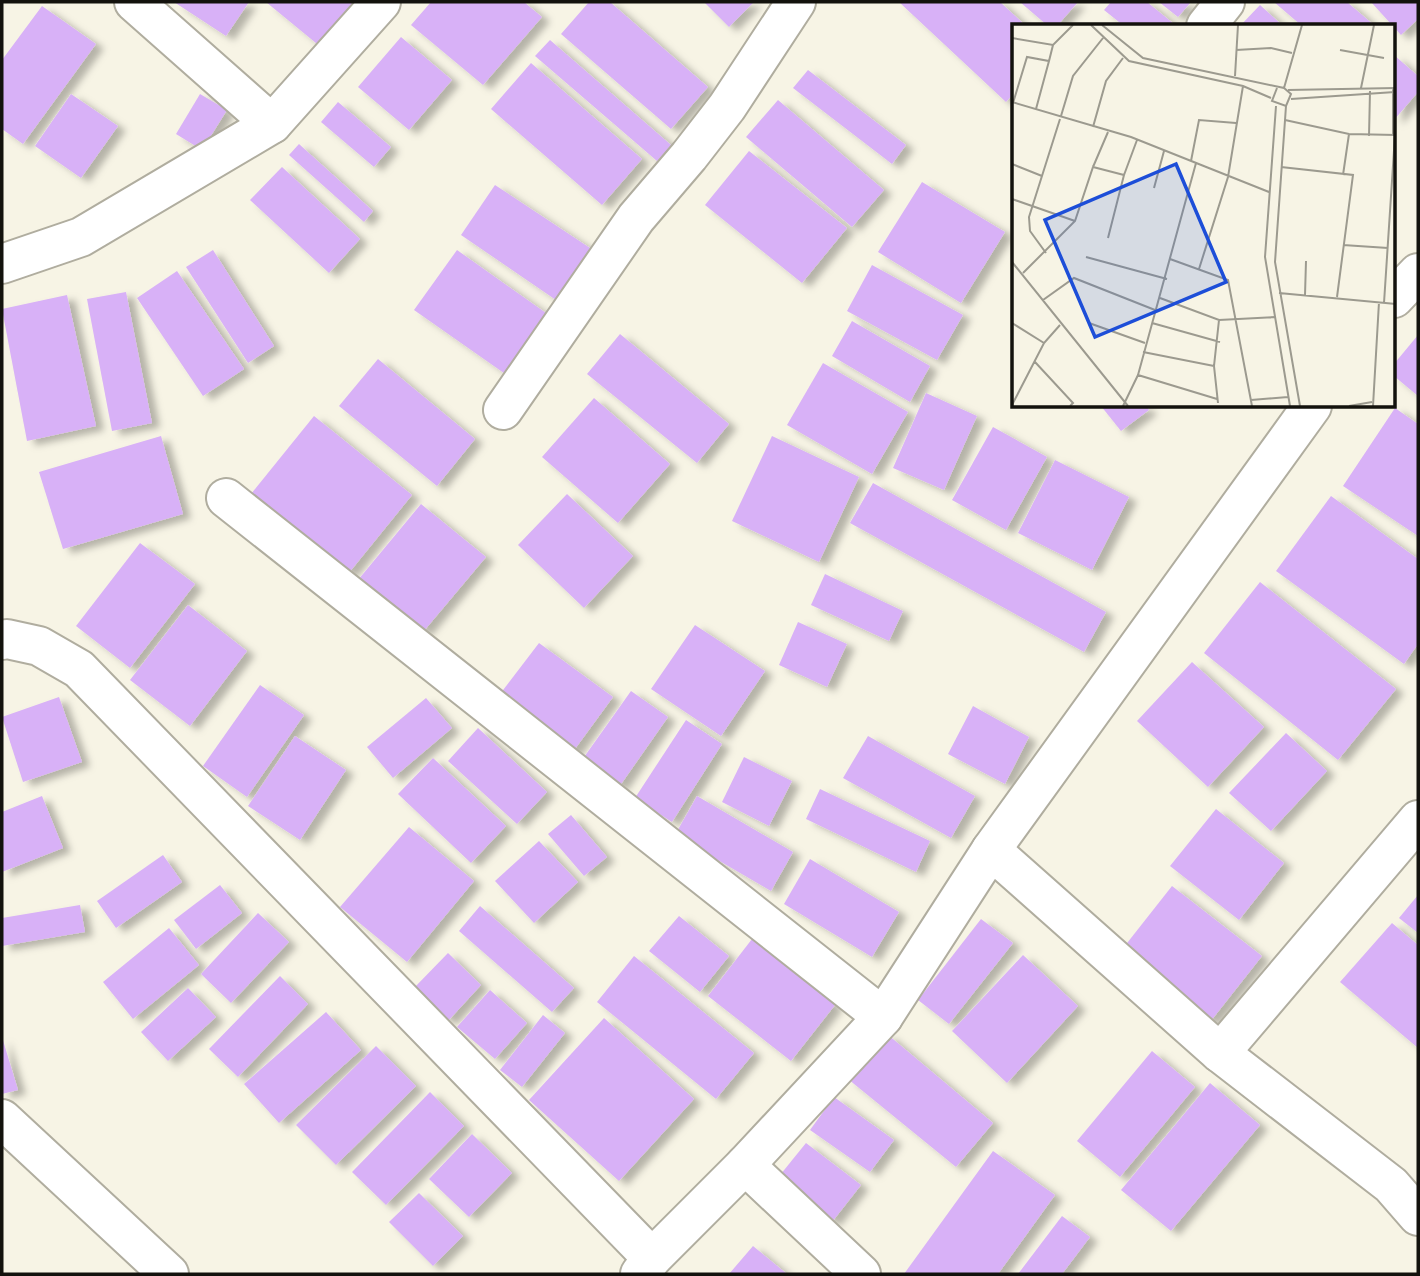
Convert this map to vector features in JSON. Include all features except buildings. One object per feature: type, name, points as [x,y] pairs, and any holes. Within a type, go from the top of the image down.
[{"type":"street","points":[[134,2],[272,124]]},
{"type":"street","points":[[2,264],[81,237],[272,124],[381,2]]},
{"type":"street","points":[[503,410],[635,218],[727,107],[796,2]]},
{"type":"street","points":[[1208,24],[1225,2]]},
{"type":"street","points":[[1396,296],[1418,273]]},
{"type":"street","points":[[2,640],[39,646],[79,669],[646,1266],[883,1017],[991,850],[1311,408]]},
{"type":"street","points":[[226,498],[883,1017]]},
{"type":"street","points":[[1220,1052],[1418,820]]},
{"type":"street","points":[[991,850],[1220,1052],[1391,1185],[1418,1216]]},
{"type":"street","points":[[2,1119],[169,1274]]},
{"type":"street","points":[[745,1164],[861,1274]]}]
